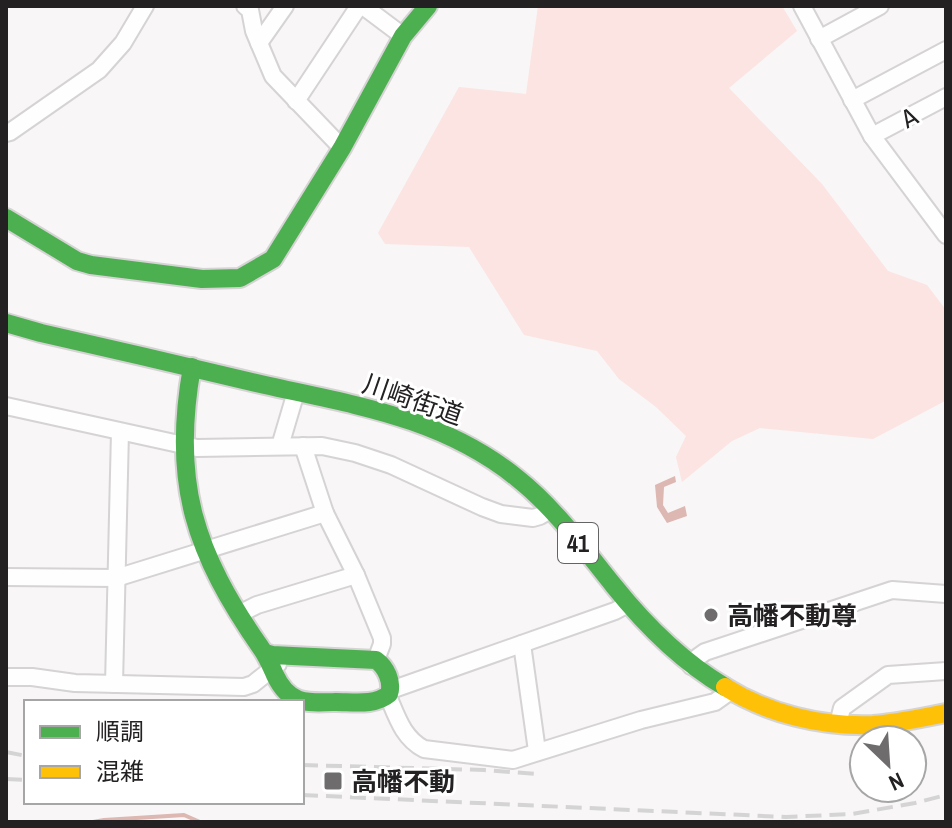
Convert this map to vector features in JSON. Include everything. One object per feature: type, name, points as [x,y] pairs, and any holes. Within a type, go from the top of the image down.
[{"type":"street","points":[[6,133],[99,70],[123,43],[145,6]]},
{"type":"street","points":[[245,6],[250,10],[254,31],[273,76],[342,148]]},
{"type":"street","points":[[259,43],[285,6]]},
{"type":"street","points":[[296,101],[361,6],[403,36]]},
{"type":"street","points":[[6,218],[77,261],[91,265],[202,279],[240,278],[273,259],[342,148],[403,36],[428,6]]},
{"type":"street","points":[[802,6],[872,136],[946,235]]},
{"type":"street","points":[[819,39],[880,6]]},
{"type":"street","points":[[852,100],[946,50]]},
{"type":"street","name":"A","points":[[872,136],[946,97]]},
{"type":"street","name":"川崎街道","points":[[6,323],[397,415],[427,425],[493,459],[518,478],[550,510],[658,637],[691,666],[729,692],[780,713],[838,724],[871,725],[946,713]]},
{"type":"street","points":[[192,367],[185,446],[189,499],[205,550],[286,693],[297,700]]},
{"type":"street","points":[[280,446],[296,392]]},
{"type":"street","points":[[6,406],[197,448],[322,446],[400,468],[501,514],[533,518],[550,510]]},
{"type":"street","points":[[114,684],[120,432]]},
{"type":"street","points":[[303,446],[325,513],[356,575],[382,638],[376,660]]},
{"type":"street","points":[[6,577],[116,578],[325,513]]},
{"type":"street","points":[[239,614],[257,605],[356,575]]},
{"type":"street","points":[[691,666],[705,652],[892,590],[946,594]]},
{"type":"street","points":[[304,701],[370,703],[628,604]]},
{"type":"street","points":[[522,644],[537,751]]},
{"type":"street","points":[[6,677],[75,683],[244,687],[253,684],[272,655],[376,660],[382,663],[399,724],[415,744],[424,749],[513,760],[641,720],[715,702],[729,692]]},
{"type":"street","points":[[293,698],[288,690],[286,675],[298,656]]},
{"type":"street","points":[[838,724],[842,708],[888,675],[946,671]]},
{"type":"shaded area","points":[[538,6],[782,6],[797,31],[729,88],[822,184],[888,271],[927,285],[946,310],[945,401],[873,439],[760,428],[732,441],[682,482],[676,457],[686,436],[656,407],[619,379],[597,351],[524,335],[469,247],[385,244],[378,233],[459,87],[526,94]]},
{"type":"shaded area","points":[[675,476],[676,482],[664,487],[663,505],[668,513],[685,506],[687,516],[667,523],[657,507],[655,485]]},
{"type":"waterway","points":[[93,822],[184,815],[200,822]]},
{"type":"railway","points":[[6,752],[24,756]]},
{"type":"railway","points":[[304,765],[537,774]]},
{"type":"railway","points":[[6,779],[24,780]]},
{"type":"railway","points":[[304,795],[786,817],[852,814],[946,795]]},
{"type":"traffic: fast","points":[[6,218],[77,261],[91,265],[202,279],[240,278],[273,259],[342,148],[403,36],[428,6]]},
{"type":"traffic: fast","points":[[6,323],[365,407],[428,427],[459,441],[517,478],[544,502],[652,629],[694,666],[725,687]]},
{"type":"traffic: fast","points":[[192,367],[185,446],[187,482],[194,515],[219,580],[265,654],[280,685],[300,700]]},
{"type":"traffic: fast","points":[[265,653],[376,660],[388,675],[389,694],[377,700],[304,701]]},
{"type":"traffic: slow","points":[[725,687],[759,705],[796,717],[834,724],[873,725],[946,713]]},
{"type":"place","name":"高幡不動尊","points":[[711,615]]},
{"type":"place","name":"高幡不動","points":[[333,781]]}]
